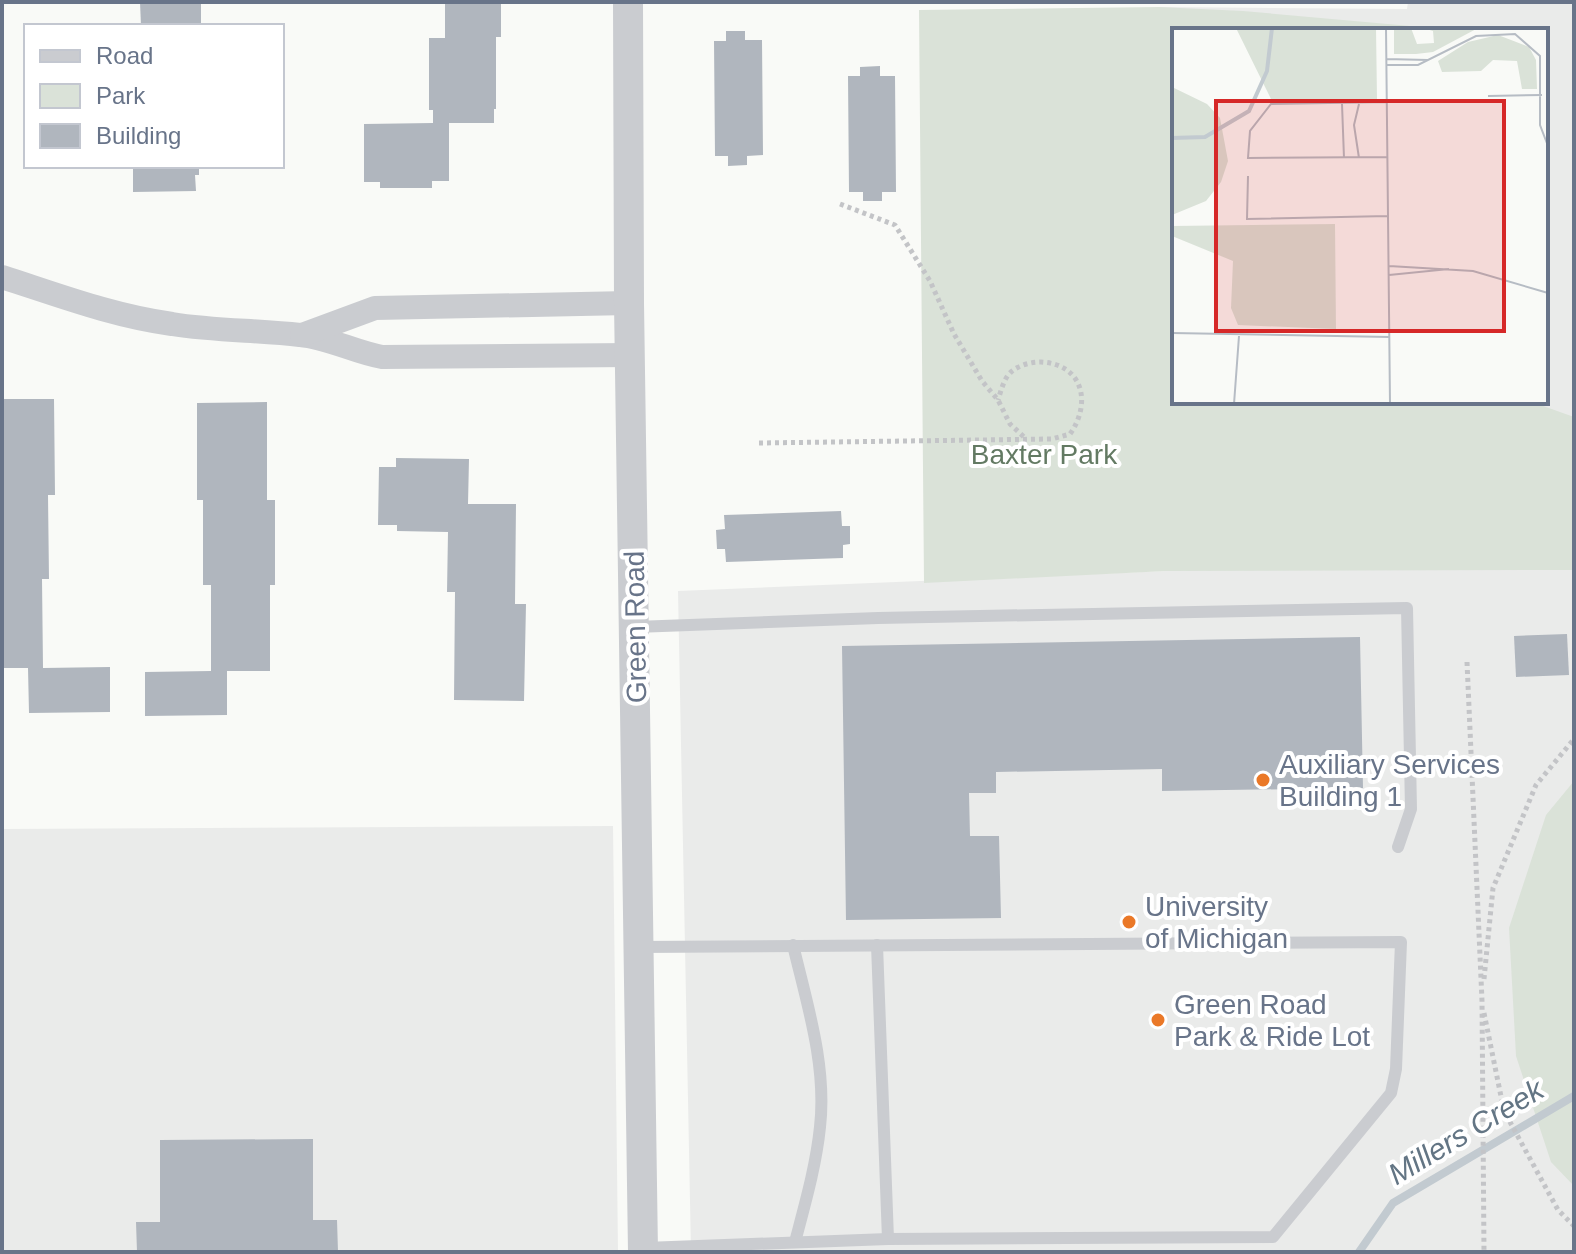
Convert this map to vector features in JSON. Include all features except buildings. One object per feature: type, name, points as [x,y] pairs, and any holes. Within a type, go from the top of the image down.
[{"type":"street","name":"Green Road","points":[[628,2],[642,1250]]},
{"type":"street","points":[[2,277],[116,314],[172,325],[302,335],[382,357],[632,355]]},
{"type":"street","points":[[302,335],[375,308],[629,303]]},
{"type":"lane","points":[[635,627],[893,618],[1407,608],[1411,809],[1398,847]]},
{"type":"lane","points":[[638,947],[1401,942],[1396,1069],[1391,1093],[1273,1237],[888,1239],[642,1250]]},
{"type":"lane","points":[[793,945],[814,1033],[820,1075],[821,1124],[795,1242]]},
{"type":"lane","points":[[877,945],[888,1239]]},
{"type":"path","points":[[840,204],[895,225],[930,281],[954,334],[982,381],[998,400],[1010,424],[1024,437]]},
{"type":"path","points":[[759,443],[1052,439],[1070,434],[1079,421],[1081,396],[1075,376],[1058,363],[1031,362],[1011,372],[998,400]]},
{"type":"path","points":[[1467,662],[1482,1001],[1484,1252]]},
{"type":"path","points":[[1574,739],[1536,785],[1493,888],[1482,1001],[1504,1111],[1558,1210],[1574,1228]]},
{"type":"shaded area","name":"University of Michigan","points":[[1408,2],[1574,2],[1574,1252],[691,1252],[678,591],[1166,571],[1159,7],[1407,9]]},
{"type":"shaded area","points":[[613,826],[618,1252],[2,1252],[2,829]]},
{"type":"green space","name":"Baxter Park","points":[[1159,7],[1243,11],[1433,28],[1172,28],[1172,404],[1538,404],[1574,417],[1574,570],[1166,571],[924,583],[919,10]]},
{"type":"green space","points":[[1574,781],[1574,1186],[1551,1162],[1516,1056],[1509,928],[1546,815]]},
{"type":"waterway","name":"Millers Creek","points":[[1359,1252],[1393,1203],[1574,1096]]},
{"type":"place","name":"Auxiliary Services Building 1","points":[[1263,780]]},
{"type":"place","name":"University of Michigan","points":[[1129,922]]},
{"type":"place","name":"Green Road Park & Ride Lot","points":[[1158,1020]]}]
